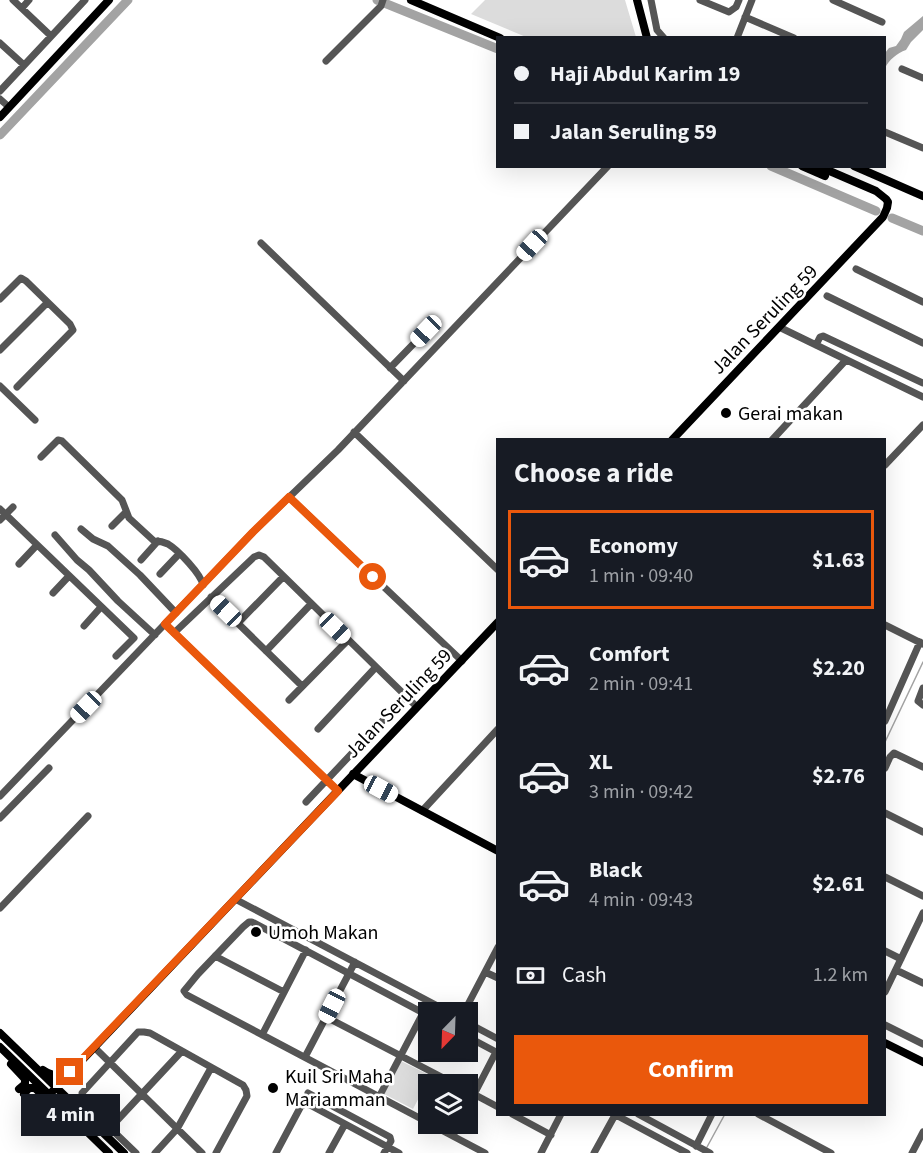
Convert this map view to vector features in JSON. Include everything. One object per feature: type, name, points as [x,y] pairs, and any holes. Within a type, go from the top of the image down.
[{"type":"main road","points":[[0,116],[109,0]]},
{"type":"main road","points":[[411,0],[496,36]]},
{"type":"main road","points":[[637,0],[646,36]]},
{"type":"main road","points":[[807,168],[879,199],[884,207],[879,221]]},
{"type":"main road","points":[[823,168],[876,191],[886,199],[887,208],[879,221]]},
{"type":"main road","points":[[859,168],[923,196]]},
{"type":"main road","name":"Jalan Seruling 59","points":[[674,438],[879,221]]},
{"type":"main road","name":"Jalan Seruling 59","points":[[50,1094],[496,624]]},
{"type":"main road","points":[[353,774],[496,850]]},
{"type":"main road","points":[[0,1033],[124,1153]]},
{"type":"main road","points":[[886,1044],[923,1062]]},
{"type":"main road","points":[[1,1048],[6,1058],[25,1079],[22,1092],[35,1088],[64,1116],[74,1119]]},
{"type":"main road","points":[[1,1048],[108,1153]]},
{"type":"main road","points":[[28,1060],[50,1074],[65,1075],[70,1072]]},
{"type":"main road","points":[[69,1100],[67,1088],[70,1072]]},
{"type":"street","points":[[12,0],[51,36]]},
{"type":"street","points":[[21,8],[29,0]]},
{"type":"street","points":[[0,91],[85,0]]},
{"type":"street","points":[[651,0],[657,30],[662,36]]},
{"type":"street","points":[[700,0],[729,12],[736,7],[739,0]]},
{"type":"street","points":[[737,36],[752,0]]},
{"type":"street","points":[[833,0],[882,22]]},
{"type":"street","points":[[326,61],[382,3]]},
{"type":"street","points":[[745,17],[789,36]]},
{"type":"street","points":[[0,43],[24,65]]},
{"type":"street","points":[[902,69],[923,78]]},
{"type":"street","points":[[0,99],[9,107]]},
{"type":"street","points":[[886,132],[923,148]]},
{"type":"street","points":[[0,796],[203,585],[338,450],[606,168]]},
{"type":"street","points":[[261,243],[404,381]]},
{"type":"street","points":[[855,269],[923,302]]},
{"type":"street","points":[[2,294],[21,278],[70,324],[73,330],[18,387]]},
{"type":"street","points":[[827,296],[923,343]]},
{"type":"street","points":[[0,350],[47,303]]},
{"type":"street","points":[[779,327],[923,397]]},
{"type":"street","points":[[390,368],[426,331]]},
{"type":"street","points":[[816,345],[823,336],[923,383]]},
{"type":"street","points":[[774,438],[846,360]]},
{"type":"street","points":[[906,389],[912,378]]},
{"type":"street","points":[[0,386],[35,420]]},
{"type":"street","points":[[886,464],[923,424]]},
{"type":"street","points":[[354,432],[496,568]]},
{"type":"street","points":[[41,457],[54,443],[58,440],[62,441],[122,500],[129,518],[154,542],[158,541],[171,546],[198,574],[203,585]]},
{"type":"street","points":[[289,497],[462,661]]},
{"type":"street","points":[[13,507],[2,514],[134,638],[116,656]]},
{"type":"street","points":[[111,526],[126,512]]},
{"type":"street","points":[[81,529],[93,539],[108,546],[140,575],[176,613]]},
{"type":"street","points":[[55,535],[118,601],[155,635]]},
{"type":"street","points":[[141,560],[158,541]]},
{"type":"street","points":[[19,564],[37,545]]},
{"type":"street","points":[[160,574],[179,554]]},
{"type":"street","points":[[174,633],[254,557],[259,555],[264,557],[417,707]]},
{"type":"street","points":[[53,593],[69,576]]},
{"type":"street","points":[[238,623],[283,577]]},
{"type":"street","points":[[211,597],[302,686]]},
{"type":"street","points":[[266,651],[311,604]]},
{"type":"street","points":[[84,626],[101,607]]},
{"type":"street","points":[[165,624],[338,791]]},
{"type":"street","points":[[886,626],[921,643],[886,717]]},
{"type":"street","points":[[289,700],[348,640]]},
{"type":"street","points":[[318,729],[376,667]]},
{"type":"street","points":[[920,703],[923,688]]},
{"type":"street","points":[[306,802],[406,696]]},
{"type":"street","points":[[422,811],[496,731]]},
{"type":"street","points":[[886,766],[894,753],[923,767]]},
{"type":"street","points":[[0,818],[49,768]]},
{"type":"street","points":[[886,814],[923,832]]},
{"type":"street","points":[[0,908],[88,816]]},
{"type":"street","points":[[886,878],[923,896]]},
{"type":"street","points":[[235,899],[418,1010]]},
{"type":"street","points":[[886,990],[923,913]]},
{"type":"street","points":[[418,1117],[186,995],[184,991],[243,927],[252,922],[306,950],[427,1002]]},
{"type":"street","points":[[262,1035],[306,950]]},
{"type":"street","points":[[469,1002],[496,951]]},
{"type":"street","points":[[886,952],[901,959]]},
{"type":"street","points":[[215,956],[284,992]]},
{"type":"street","points":[[305,1057],[352,968]]},
{"type":"street","points":[[896,970],[923,983]]},
{"type":"street","points":[[485,972],[496,977]]},
{"type":"street","points":[[326,1017],[436,1074]]},
{"type":"street","points":[[886,1026],[923,1044]]},
{"type":"street","points":[[379,1097],[418,1028]]},
{"type":"street","points":[[478,1028],[496,1038]]},
{"type":"street","points":[[136,1153],[84,1103],[82,1093],[138,1032],[144,1032],[150,1033],[243,1085],[246,1090],[246,1096],[216,1153]]},
{"type":"street","points":[[478,1042],[496,1051]]},
{"type":"street","points":[[94,1047],[202,1153]]},
{"type":"street","points":[[110,1128],[181,1052]]},
{"type":"street","points":[[478,1082],[496,1054]]},
{"type":"street","points":[[155,1153],[177,1129],[211,1068]]},
{"type":"street","points":[[308,1094],[390,1137],[391,1141],[386,1150]]},
{"type":"street","points":[[478,1097],[496,1106]]},
{"type":"street","points":[[276,1153],[306,1105],[345,1124],[386,1150],[399,1153]]},
{"type":"street","points":[[516,1116],[551,1135]]},
{"type":"street","points":[[541,1153],[560,1116]]},
{"type":"street","points":[[594,1153],[613,1116]]},
{"type":"street","points":[[616,1116],[686,1153]]},
{"type":"street","points":[[642,1116],[710,1153]]},
{"type":"street","points":[[699,1147],[711,1116]]},
{"type":"street","points":[[762,1116],[831,1153]]},
{"type":"street","points":[[329,1153],[345,1124]]},
{"type":"street","points":[[912,1153],[923,1132]]},
{"type":"street","points":[[449,1134],[485,1153]]},
{"type":"shaded area","points":[[485,0],[625,0],[636,36],[524,36],[471,14]]},
{"type":"shaded area","points":[[923,16],[923,30],[906,50],[894,57],[886,66],[886,52],[896,46],[904,32]]},
{"type":"shaded area","points":[[401,1061],[427,1074],[418,1074],[418,1099],[413,1109],[384,1094]]},
{"type":"waterway","points":[[0,135],[128,0]]},
{"type":"waterway","points":[[377,0],[496,48]]},
{"type":"waterway","points":[[776,168],[876,211]]},
{"type":"waterway","points":[[892,218],[923,231]]},
{"type":"waterway","points":[[886,740],[923,662]]},
{"type":"waterway","points":[[707,1147],[724,1116]]},
{"type":"place","name":"Gerai makan","points":[[726,413]]},
{"type":"place","name":"Umoh Makan","points":[[256,932]]},
{"type":"place","name":"Kuil Sri Maha Mariamman","points":[[273,1088]]},
{"type":"route","points":[[70,1072],[338,791],[165,624],[289,497],[373,577]]}]
